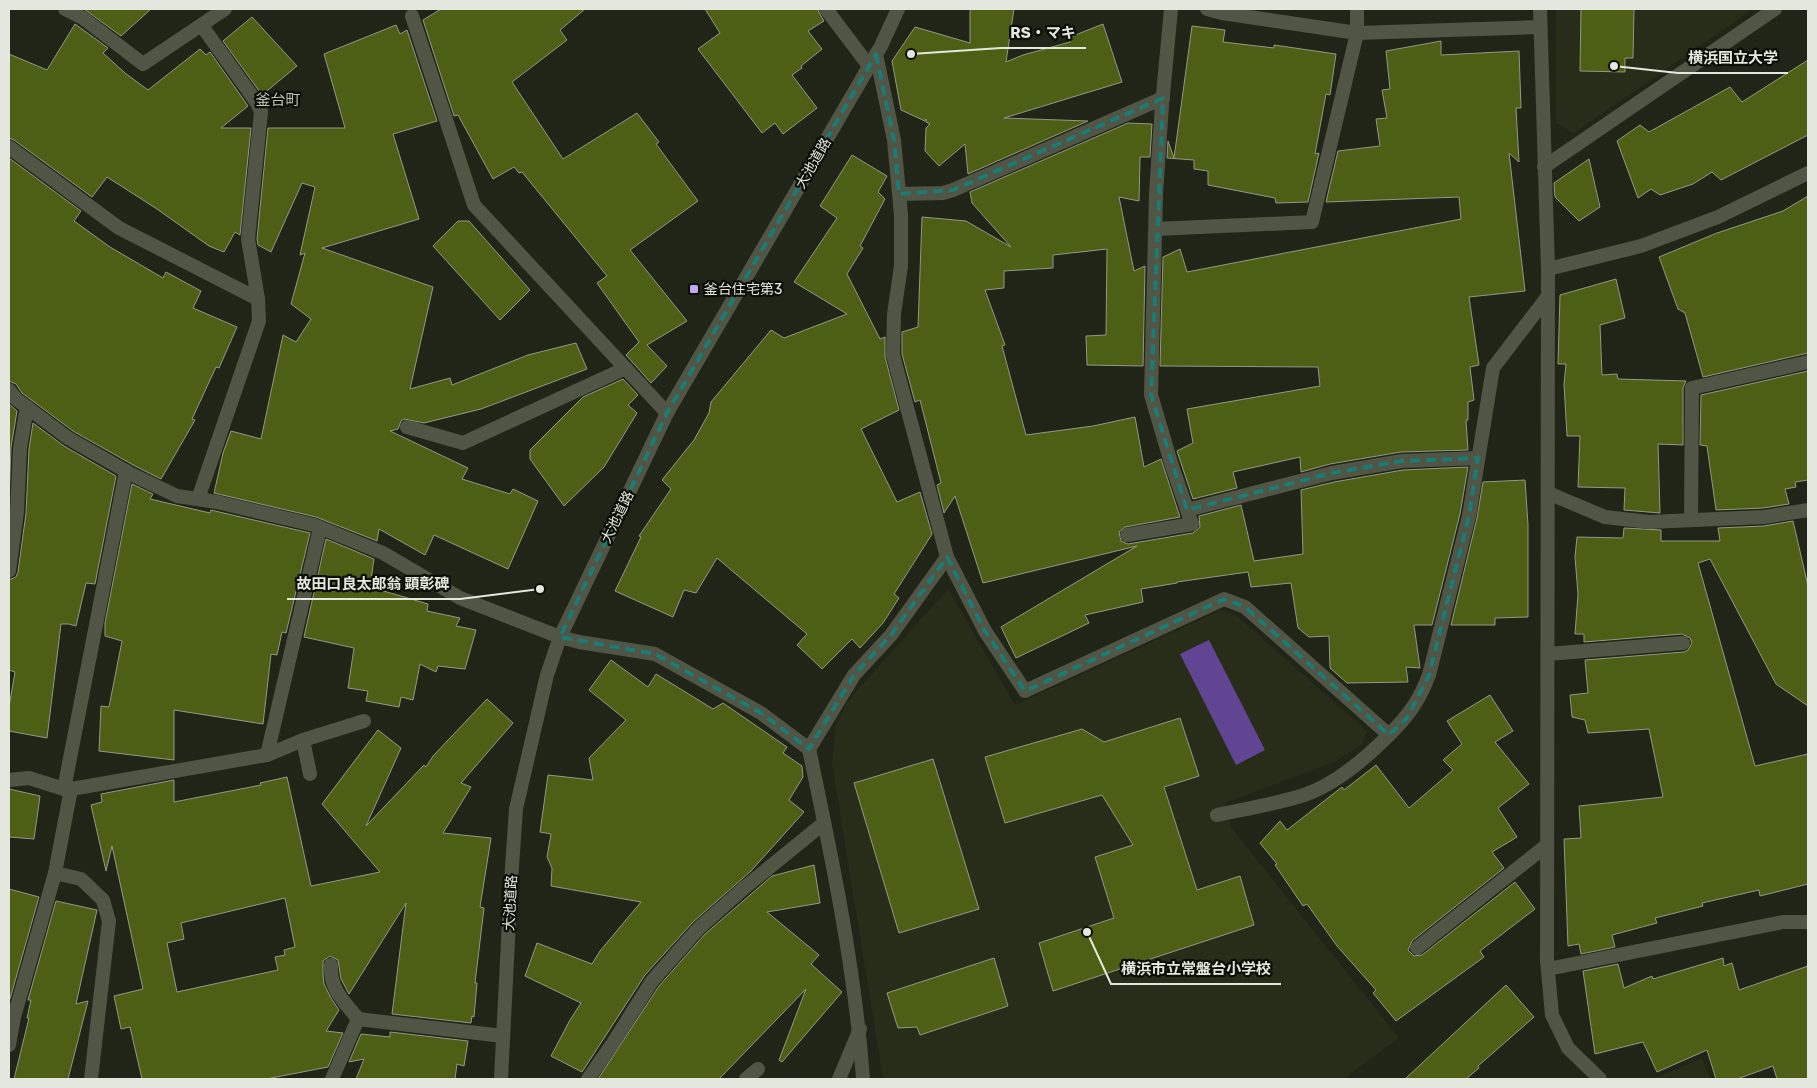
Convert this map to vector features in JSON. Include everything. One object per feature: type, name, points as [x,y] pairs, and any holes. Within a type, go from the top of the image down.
[{"type":"street","points":[[65,9],[83,18],[143,64],[225,9]]},
{"type":"street","points":[[826,9],[869,66]]},
{"type":"street","name":"大池道路","points":[[501,1079],[516,809],[547,675],[560,637],[667,412],[876,54],[898,9]]},
{"type":"street","points":[[1127,535],[1192,524],[1151,395],[1156,194],[1171,9]]},
{"type":"street","points":[[1207,9],[1222,13],[1357,33],[1539,27]]},
{"type":"street","points":[[1156,229],[1312,222],[1357,33],[1357,9]]},
{"type":"street","points":[[1540,9],[1539,27],[1548,269],[1548,969],[1552,1015],[1568,1048],[1600,1079]]},
{"type":"street","points":[[1544,167],[1775,9]]},
{"type":"street","points":[[412,16],[474,205],[667,412]]},
{"type":"street","points":[[198,500],[259,321],[258,299],[248,239],[261,112],[258,103],[202,26]]},
{"type":"street","points":[[876,54],[894,140],[899,194],[901,266],[894,314],[893,355],[947,557],[985,631],[1025,691],[1224,599],[1245,607],[1389,735]]},
{"type":"street","points":[[899,194],[943,193],[952,190],[1163,98]]},
{"type":"street","points":[[9,147],[120,228],[258,299]]},
{"type":"street","points":[[1548,269],[1649,242],[1718,217],[1808,173]]},
{"type":"street","points":[[1217,815],[1305,795],[1333,781],[1375,749],[1407,718],[1421,696],[1429,675],[1469,516],[1493,368],[1548,296]]},
{"type":"street","points":[[1691,520],[1692,388],[1808,362]]},
{"type":"street","points":[[407,427],[463,442],[626,368]]},
{"type":"street","points":[[9,390],[27,407],[68,438],[126,471],[177,496],[216,502],[320,528],[383,553],[460,598],[560,637],[579,642],[655,654],[761,712],[808,749],[839,894],[860,1029],[863,1079]]},
{"type":"street","points":[[9,571],[17,512],[20,448],[27,407]]},
{"type":"street","points":[[1187,510],[1315,477],[1384,464],[1402,461],[1478,458]]},
{"type":"street","points":[[9,1045],[14,1017],[55,873],[68,789],[126,471]]},
{"type":"street","points":[[1548,493],[1605,517],[1649,522],[1764,517],[1808,510]]},
{"type":"street","points":[[267,755],[320,528]]},
{"type":"street","points":[[808,749],[854,675],[891,635],[947,557]]},
{"type":"street","points":[[1548,654],[1683,643]]},
{"type":"street","points":[[10,777],[29,778],[68,789],[267,755],[303,740],[364,721]]},
{"type":"street","points":[[303,740],[310,774]]},
{"type":"street","points":[[588,1079],[652,981],[699,928],[744,888],[824,823]]},
{"type":"street","points":[[1417,948],[1547,845]]},
{"type":"street","points":[[55,873],[81,879],[103,900],[109,920],[91,1079]]},
{"type":"street","points":[[1548,969],[1783,922],[1808,922]]},
{"type":"street","points":[[331,965],[330,980],[358,1019],[502,1036]]},
{"type":"street","points":[[332,1079],[358,1019]]},
{"type":"street","points":[[839,1079],[860,1029]]},
{"type":"street","points":[[746,1079],[758,1069]]},
{"type":"highlighted area","points":[[876,54],[894,140],[899,194],[953,190],[1163,98],[1151,395],[1187,510],[1332,473],[1402,461],[1478,458],[1469,516],[1429,675],[1407,718],[1389,735],[1245,607],[1224,599],[1025,691],[985,631],[947,557],[891,635],[854,675],[809,749],[761,713],[655,654],[560,637],[667,413]]},
{"type":"shaded area","points":[[1556,9],[1753,9],[1574,133],[1556,123]]},
{"type":"shaded area","points":[[948,589],[1015,705],[1221,610],[1237,616],[1367,731],[1362,745],[1334,762],[1225,803],[1231,827],[1399,1038],[1351,1073],[1346,1079],[883,1079],[832,763],[836,725],[847,702]]},
{"type":"shaded area","points":[[1209,640],[1265,750],[1236,765],[1180,654]]},
{"type":"shaded area","points":[[1702,1058],[1710,1079],[1653,1079]]},
{"type":"building","points":[[84,9],[151,9],[121,36]]},
{"type":"building","points":[[441,9],[585,9],[560,30],[567,40],[512,82],[563,159],[637,113],[659,142],[656,144],[698,201],[630,250],[687,321],[647,345],[667,366],[651,383],[626,355],[639,342],[597,283],[607,276],[522,172],[519,173],[514,167],[493,179],[458,115],[454,116],[423,20]]},
{"type":"building","points":[[705,9],[817,9],[824,21],[808,31],[822,49],[792,75],[817,108],[783,134],[775,123],[762,133],[698,49],[720,33]]},
{"type":"building","points":[[970,9],[1014,9],[1006,62],[1023,55],[1070,42],[1068,38],[1103,24],[1122,82],[1004,118],[1088,121],[968,174],[965,144],[939,166],[925,151],[926,128],[930,124],[926,122],[926,119],[925,121],[901,110],[892,61],[915,27],[970,43]]},
{"type":"building","points":[[1581,9],[1634,9],[1633,58],[1625,58],[1625,72],[1580,71]]},
{"type":"building","points":[[252,17],[297,66],[262,95],[223,41]]},
{"type":"building","points":[[75,24],[108,48],[103,53],[148,90],[200,49],[206,55],[210,52],[248,106],[221,128],[251,128],[240,235],[235,232],[224,252],[209,246],[157,209],[107,177],[92,197],[9,138],[9,54],[47,70]]},
{"type":"building","points":[[396,25],[400,34],[407,30],[437,121],[393,134],[419,219],[322,248],[433,287],[410,389],[450,378],[452,385],[528,355],[576,343],[587,369],[481,409],[424,423],[404,419],[401,421],[398,429],[390,431],[468,468],[462,479],[510,494],[513,489],[538,501],[508,569],[434,535],[425,555],[379,529],[377,541],[316,517],[214,493],[223,453],[231,431],[261,439],[283,335],[296,342],[311,319],[291,304],[305,253],[300,255],[315,187],[302,183],[271,252],[258,245],[257,239],[268,128],[345,128],[324,54]]},
{"type":"building","points":[[1192,26],[1225,30],[1223,42],[1274,48],[1274,45],[1336,54],[1330,95],[1326,94],[1315,154],[1319,153],[1308,202],[1276,203],[1275,198],[1208,185],[1208,171],[1194,169],[1194,160],[1167,158],[1168,141],[1174,158]]},
{"type":"building","points":[[1441,41],[1441,55],[1519,51],[1521,108],[1516,108],[1519,162],[1509,153],[1525,291],[1469,297],[1479,365],[1470,367],[1474,400],[1468,402],[1468,420],[1466,420],[1468,450],[1401,452],[1330,464],[1301,472],[1300,457],[1233,472],[1237,488],[1193,499],[1177,451],[1193,443],[1187,409],[1320,386],[1318,367],[1160,366],[1163,257],[1180,249],[1187,272],[1461,219],[1459,197],[1326,202],[1338,151],[1380,146],[1376,119],[1387,118],[1382,90],[1390,89],[1386,51]]},
{"type":"building","points":[[1808,60],[1808,135],[1721,180],[1712,172],[1693,184],[1660,195],[1651,189],[1638,198],[1617,141],[1640,125],[1649,132],[1730,87],[1742,102]]},
{"type":"building","points":[[1128,123],[1152,124],[1150,157],[1140,157],[1139,201],[1119,197],[1134,271],[1145,266],[1143,366],[1087,365],[1086,336],[1106,335],[1107,249],[1053,255],[1053,268],[1004,271],[1004,288],[985,290],[1005,345],[1002,346],[1026,435],[1093,426],[1135,417],[1144,467],[1161,459],[1180,517],[1125,527],[1119,532],[1121,541],[1128,544],[1193,533],[1200,527],[1199,516],[1241,505],[1254,561],[1303,554],[1301,490],[1334,482],[1403,470],[1468,467],[1460,514],[1432,625],[1414,625],[1420,668],[1406,667],[1408,682],[1347,683],[1330,668],[1329,636],[1309,637],[1298,628],[1291,583],[1251,587],[1248,572],[1141,589],[1143,602],[1085,615],[1089,623],[1016,658],[1001,627],[1137,546],[983,583],[955,496],[944,513],[937,485],[941,483],[920,400],[915,402],[902,354],[902,332],[918,327],[922,217],[966,221],[1011,247],[972,203],[970,192]]},
{"type":"building","points":[[852,155],[887,176],[878,192],[885,199],[860,246],[863,248],[847,274],[880,339],[885,337],[885,357],[899,410],[861,429],[897,502],[920,492],[932,534],[894,594],[899,598],[883,623],[860,648],[852,639],[822,669],[797,645],[807,634],[717,558],[696,593],[684,590],[673,617],[615,591],[641,537],[639,536],[671,489],[662,480],[694,440],[709,413],[711,402],[771,330],[784,338],[847,314],[794,282],[837,218],[820,206]]},
{"type":"building","points":[[9,158],[81,211],[74,221],[110,247],[163,278],[166,272],[201,291],[193,308],[237,327],[219,368],[216,367],[192,419],[195,420],[161,479],[73,431],[22,393],[16,384],[9,381]]},
{"type":"building","points":[[1589,159],[1600,207],[1579,221],[1555,197],[1554,183]]},
{"type":"building","points":[[1808,196],[1808,353],[1703,377],[1685,313],[1678,309],[1659,257],[1717,233],[1783,211]]},
{"type":"building","points":[[458,221],[469,221],[530,290],[500,320],[433,246]]},
{"type":"building","points":[[1616,279],[1625,318],[1600,325],[1602,375],[1617,374],[1618,379],[1686,381],[1683,388],[1683,445],[1658,444],[1660,513],[1624,510],[1625,488],[1578,487],[1580,436],[1567,436],[1564,384],[1566,364],[1558,364],[1560,295]]},
{"type":"building","points":[[1808,371],[1808,480],[1795,482],[1796,487],[1785,489],[1789,504],[1763,508],[1716,510],[1707,446],[1700,445],[1701,395]]},
{"type":"building","points":[[623,379],[638,395],[628,405],[637,413],[604,467],[564,506],[530,459],[530,450],[583,397]]},
{"type":"building","points":[[9,404],[17,411],[11,447],[9,501]]},
{"type":"building","points":[[33,423],[64,446],[116,476],[95,584],[86,583],[76,626],[61,624],[47,738],[9,731],[9,707],[15,672],[9,670],[9,580],[16,577],[18,572],[26,513],[29,449]]},
{"type":"building","points":[[1525,480],[1528,525],[1528,617],[1495,618],[1495,625],[1451,625],[1477,518],[1483,482]]},
{"type":"building","points":[[132,484],[153,494],[150,499],[210,513],[211,510],[310,533],[286,633],[282,632],[277,655],[271,654],[263,724],[174,710],[174,760],[99,751],[101,706],[109,707],[122,641],[105,636],[105,623]]},
{"type":"building","points":[[1793,521],[1808,586],[1808,706],[1776,684],[1710,559],[1698,563],[1755,766],[1808,754],[1808,884],[1760,896],[1759,890],[1702,903],[1703,906],[1655,918],[1657,923],[1612,935],[1615,947],[1581,954],[1579,944],[1568,946],[1564,839],[1581,838],[1579,806],[1663,797],[1649,729],[1588,733],[1585,720],[1572,717],[1570,695],[1588,693],[1585,660],[1684,652],[1688,650],[1692,643],[1690,638],[1682,634],[1584,642],[1584,634],[1575,634],[1578,594],[1575,557],[1577,537],[1623,538],[1624,528],[1661,530],[1661,541],[1720,541],[1718,528],[1764,526]]},
{"type":"building","points":[[326,539],[374,559],[370,587],[428,604],[427,611],[460,618],[456,626],[476,630],[465,669],[438,666],[436,672],[420,664],[413,700],[401,697],[399,707],[366,701],[368,691],[348,688],[354,648],[304,637]]},
{"type":"building","points":[[611,660],[648,687],[656,674],[713,709],[723,703],[787,747],[783,753],[802,766],[803,777],[789,800],[804,812],[751,871],[693,922],[645,975],[582,1072],[551,1056],[581,1003],[525,976],[537,943],[592,964],[600,951],[641,902],[551,886],[552,868],[547,857],[551,834],[540,832],[548,775],[593,780],[589,758],[626,720],[589,690]]},
{"type":"building","points":[[1490,695],[1513,731],[1495,742],[1529,784],[1498,808],[1517,837],[1492,852],[1504,868],[1412,941],[1408,950],[1414,956],[1422,955],[1515,882],[1535,909],[1480,951],[1484,957],[1396,1021],[1373,993],[1376,990],[1337,946],[1307,904],[1303,906],[1275,865],[1277,864],[1260,843],[1280,821],[1287,830],[1342,787],[1344,790],[1376,765],[1409,808],[1453,770],[1443,760],[1462,744],[1447,721]]},
{"type":"building","points":[[487,699],[513,723],[461,783],[471,787],[443,833],[491,838],[480,907],[484,908],[475,983],[477,983],[474,1017],[472,1016],[471,1023],[392,1014],[406,903],[349,994],[341,979],[338,960],[330,956],[323,961],[324,984],[339,1010],[326,1031],[343,1033],[328,1067],[266,1079],[142,1079],[130,1027],[121,1029],[114,996],[143,989],[112,846],[106,871],[91,805],[102,802],[101,794],[174,780],[174,802],[261,785],[260,783],[287,777],[311,886],[380,872],[322,804],[378,730],[401,748],[366,826],[424,765],[426,767],[433,756]],"holes":[[[285,898],[295,947],[284,950],[285,955],[275,957],[278,970],[177,992],[167,943],[184,939],[181,923]]]},
{"type":"building","points":[[1180,718],[1199,776],[1164,787],[1197,890],[1240,876],[1254,925],[1053,991],[1039,943],[1114,918],[1095,857],[1133,845],[1102,795],[1005,823],[985,757],[1082,729],[1104,742]]},
{"type":"building","points":[[933,759],[979,909],[899,933],[854,783]]},
{"type":"building","points":[[9,789],[40,796],[34,839],[9,837]]},
{"type":"building","points":[[814,865],[820,903],[767,912],[819,955],[811,964],[842,992],[782,1062],[779,1060],[806,989],[719,1079],[598,1079],[659,986],[705,934],[772,876]]},
{"type":"building","points":[[9,889],[39,897],[10,999],[9,999]]},
{"type":"building","points":[[56,901],[97,910],[76,1004],[88,1001],[68,1079],[14,1079],[29,1018],[27,1018],[31,1000],[28,1000]]},
{"type":"building","points":[[994,958],[1008,1006],[920,1035],[917,1027],[898,1028],[887,993]]},
{"type":"building","points":[[1723,958],[1724,966],[1732,963],[1739,990],[1808,966],[1808,1079],[1777,1079],[1773,1066],[1737,1079],[1716,1079],[1707,1050],[1657,1072],[1643,1042],[1595,1054],[1583,971],[1618,964],[1624,988],[1652,976],[1653,979]]},
{"type":"building","points":[[1506,985],[1534,1017],[1478,1066],[1479,1068],[1466,1079],[1405,1079]]},
{"type":"building","points":[[390,1032],[468,1041],[464,1066],[457,1064],[455,1079],[356,1079],[364,1059],[349,1062],[361,1034],[390,1037]]},
{"type":"place","name":"RS・マキ","points":[[911,54]]},
{"type":"place","name":"横浜国立大学","points":[[1614,66]]},
{"type":"place","name":"釜台住宅第3","points":[[694,289]]},
{"type":"place","name":"故田口良太郎翁 顕彰碑","points":[[540,589]]},
{"type":"place","name":"横浜市立常盤台小学校","points":[[1087,932]]},
{"type":"district","name":"釜台町","points":[[278,100]]}]
